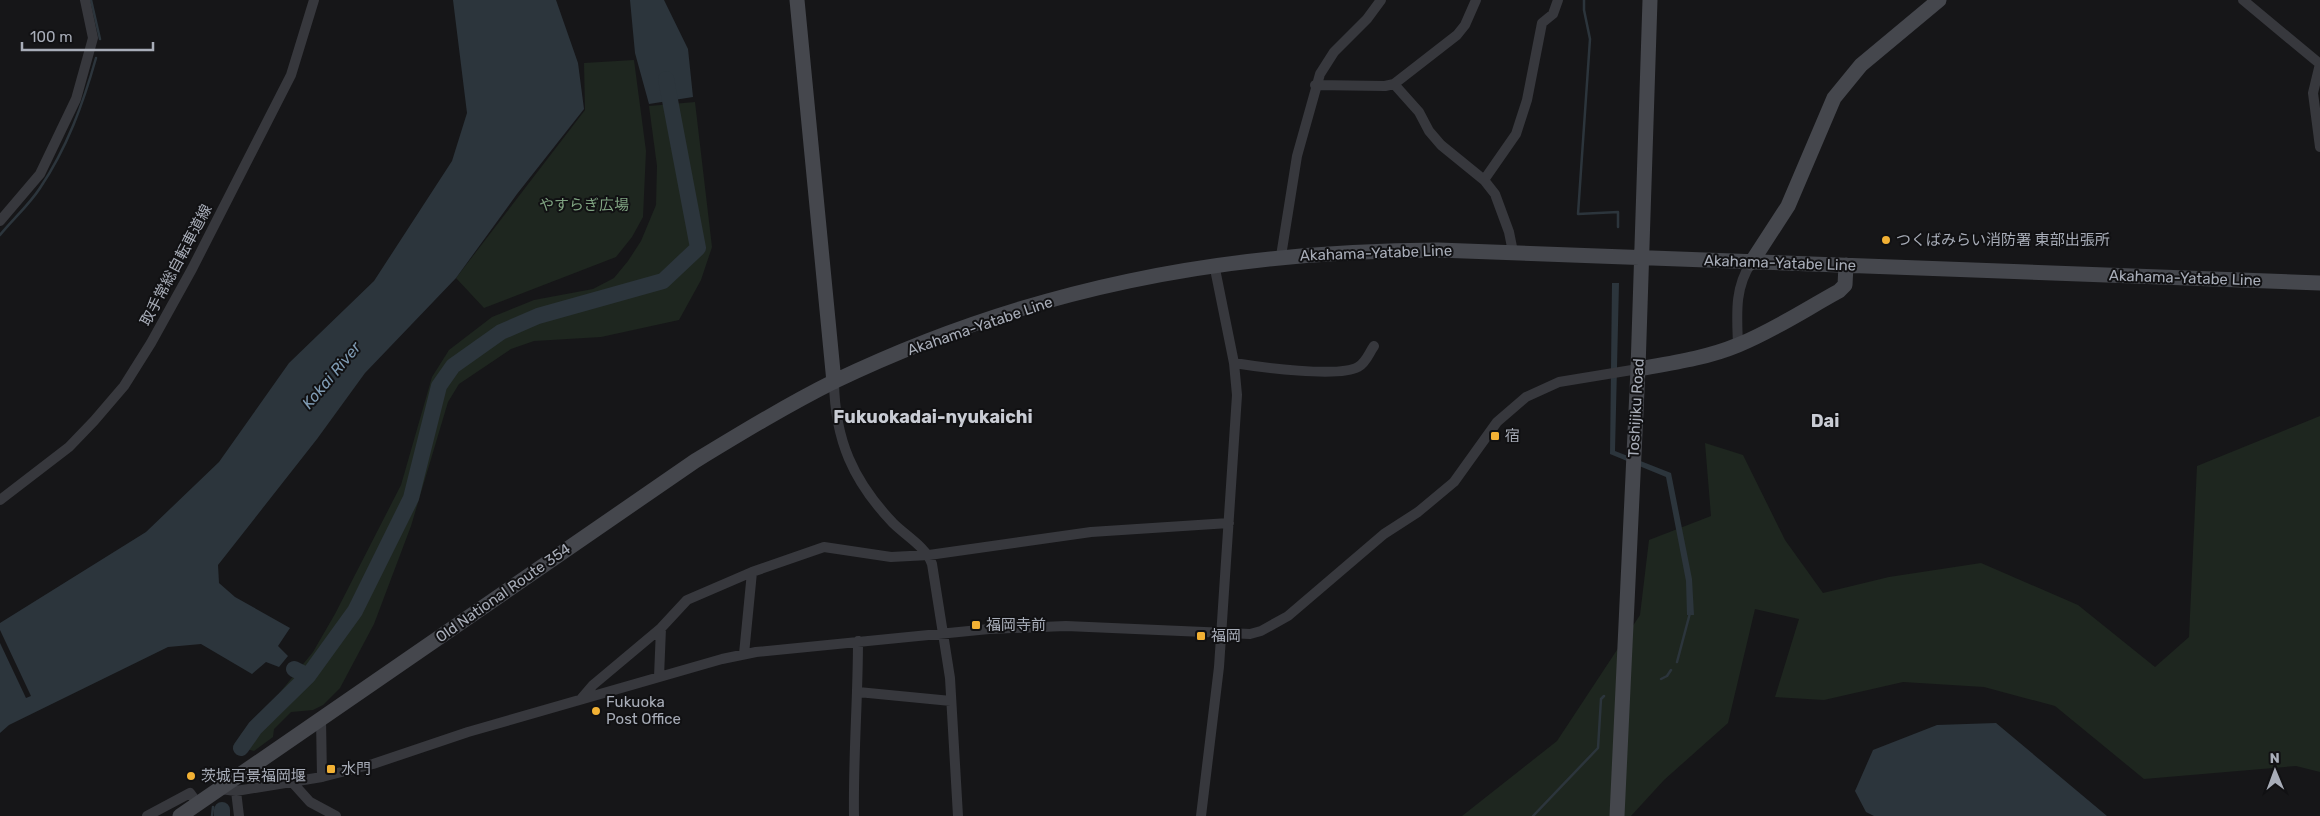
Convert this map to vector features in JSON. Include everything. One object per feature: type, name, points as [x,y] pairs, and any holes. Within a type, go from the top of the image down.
[{"type":"main road","points":[[797,0],[834,382]]},
{"type":"main road","name":"Toshijiku Road","points":[[1617,816],[1638,369],[1650,0]]},
{"type":"main road","points":[[1751,262],[1788,206],[1834,98],[1862,65],[1940,0]]},
{"type":"main road","name":"Akahama-Yatabe Line","points":[[834,382],[950,334],[1048,300],[1152,275],[1214,264],[1281,256],[1381,250],[1512,252],[2320,283]]},
{"type":"main road","points":[[1638,369],[1691,359],[1738,345],[1839,291],[1845,285],[1846,265]]},
{"type":"main road","name":"Old National Route 354","points":[[180,816],[694,461],[834,382]]},
{"type":"street","points":[[0,221],[40,174],[76,99],[93,38],[85,0]]},
{"type":"street","name":"取手常総自転車道線","points":[[0,500],[69,446],[94,421],[124,386],[151,343],[192,269],[291,75],[314,0]]},
{"type":"street","points":[[1281,256],[1297,156],[1320,74],[1334,52],[1367,19],[1381,0]]},
{"type":"street","points":[[1316,85],[1385,86],[1394,84],[1457,35],[1465,24],[1476,0]]},
{"type":"street","points":[[1484,180],[1516,134],[1527,100],[1542,23],[1553,14],[1558,0]]},
{"type":"street","points":[[2243,0],[2320,64],[2314,83],[2313,102],[2320,147]]},
{"type":"street","points":[[1394,84],[1419,112],[1429,131],[1441,145],[1484,180],[1500,203],[1509,232],[1512,252]]},
{"type":"street","points":[[1738,345],[1737,296],[1743,274],[1751,262]]},
{"type":"street","points":[[1201,816],[1221,634],[1237,395],[1234,363],[1214,264]]},
{"type":"street","points":[[1234,363],[1321,371],[1348,370],[1361,366],[1374,346]]},
{"type":"street","points":[[220,789],[236,791],[292,782],[373,764],[460,734],[744,654],[944,632],[1066,626],[1250,634],[1273,626],[1288,616],[1384,534],[1418,512],[1454,482],[1498,422],[1526,397],[1559,382],[1638,369]]},
{"type":"street","points":[[834,382],[837,423],[843,445],[858,479],[894,523],[929,555],[944,632],[952,701],[958,816]]},
{"type":"street","points":[[580,700],[593,685],[661,628],[688,600],[752,572],[824,548],[890,557],[929,555],[1091,532],[1229,523]]},
{"type":"street","points":[[744,654],[752,572]]},
{"type":"street","points":[[659,677],[661,628]]},
{"type":"street","points":[[854,816],[858,641]]},
{"type":"street","points":[[858,692],[952,701]]},
{"type":"street","points":[[321,719],[322,776]]},
{"type":"street","points":[[292,782],[310,802],[336,816]]},
{"type":"street","points":[[236,791],[239,816]]},
{"type":"street","points":[[147,816],[190,793],[198,804]]},
{"type":"green space","name":"やすらぎ広場","points":[[634,60],[646,151],[643,217],[632,237],[616,257],[484,308],[456,278],[585,110],[584,63]]},
{"type":"green space","points":[[695,102],[712,247],[701,280],[679,320],[601,337],[534,341],[511,349],[459,384],[448,402],[411,526],[374,624],[340,688],[323,705],[313,710],[291,712],[274,729],[273,737],[254,751],[236,746],[241,734],[273,701],[313,652],[335,614],[401,485],[432,377],[449,350],[492,317],[534,300],[593,289],[614,278],[641,241],[656,205],[657,166],[649,106]]},
{"type":"green space","points":[[2320,416],[2320,772],[2296,766],[2144,779],[2055,706],[1984,687],[1903,682],[1824,700],[1775,697],[1799,619],[1755,609],[1728,723],[1664,780],[1631,816],[1462,816],[1557,741],[1640,615],[1649,540],[1711,516],[1705,443],[1743,455],[1785,540],[1823,593],[1889,577],[1981,563],[2078,605],[2155,667],[2189,637],[2197,466]]},
{"type":"water","name":"Kokai River","points":[[453,0],[556,0],[578,63],[584,109],[517,194],[456,278],[365,373],[317,439],[218,565],[219,583],[235,597],[290,628],[278,646],[288,656],[279,667],[266,662],[252,674],[201,644],[168,647],[9,725],[0,733],[0,623],[146,532],[219,462],[289,363],[374,281],[452,161],[467,113]]},
{"type":"water","points":[[630,0],[664,0],[688,49],[693,97],[649,104],[635,53]]},
{"type":"water","points":[[1612,283],[1619,283],[1615,451],[1671,473],[1692,579],[1694,615],[1687,615],[1686,581],[1666,477],[1610,454]]},
{"type":"water","points":[[1996,723],[2107,816],[1874,816],[1866,812],[1855,791],[1873,750],[1937,725]]},
{"type":"pier","points":[[0,630],[31,696],[26,698],[0,643]]},
{"type":"waterway","points":[[91,0],[100,39]]},
{"type":"waterway","points":[[1584,0],[1584,10],[1590,39],[1578,214],[1618,212],[1618,227]]},
{"type":"waterway","points":[[0,235],[36,194],[50,173],[80,109],[96,58]]},
{"type":"waterway","points":[[241,748],[255,728],[308,676],[355,611],[411,498],[439,386],[453,366],[501,332],[538,316],[663,281],[698,248],[666,79]]},
{"type":"waterway","points":[[1677,662],[1690,613]]},
{"type":"waterway","points":[[294,669],[308,676]]},
{"type":"waterway","points":[[1661,679],[1667,676],[1671,670]]},
{"type":"waterway","points":[[1533,816],[1598,748],[1601,699],[1604,696]]},
{"type":"waterway","points":[[212,816],[213,807]]},
{"type":"waterway","points":[[222,810],[222,816]]},
{"type":"place","name":"つくばみらい消防署 東部出張所","points":[[1886,240]]},
{"type":"place","name":"宿","points":[[1495,436]]},
{"type":"place","name":"福岡寺前","points":[[976,625]]},
{"type":"place","name":"福岡","points":[[1201,636]]},
{"type":"place","name":"Fukuoka Post Office","points":[[596,711]]},
{"type":"place","name":"水門","points":[[331,769]]},
{"type":"place","name":"茨城百景福岡堰","points":[[191,776]]},
{"type":"district","name":"Fukuokadai-nyukaichi","points":[[933,417]]},
{"type":"district","name":"Dai","points":[[1825,421]]}]
